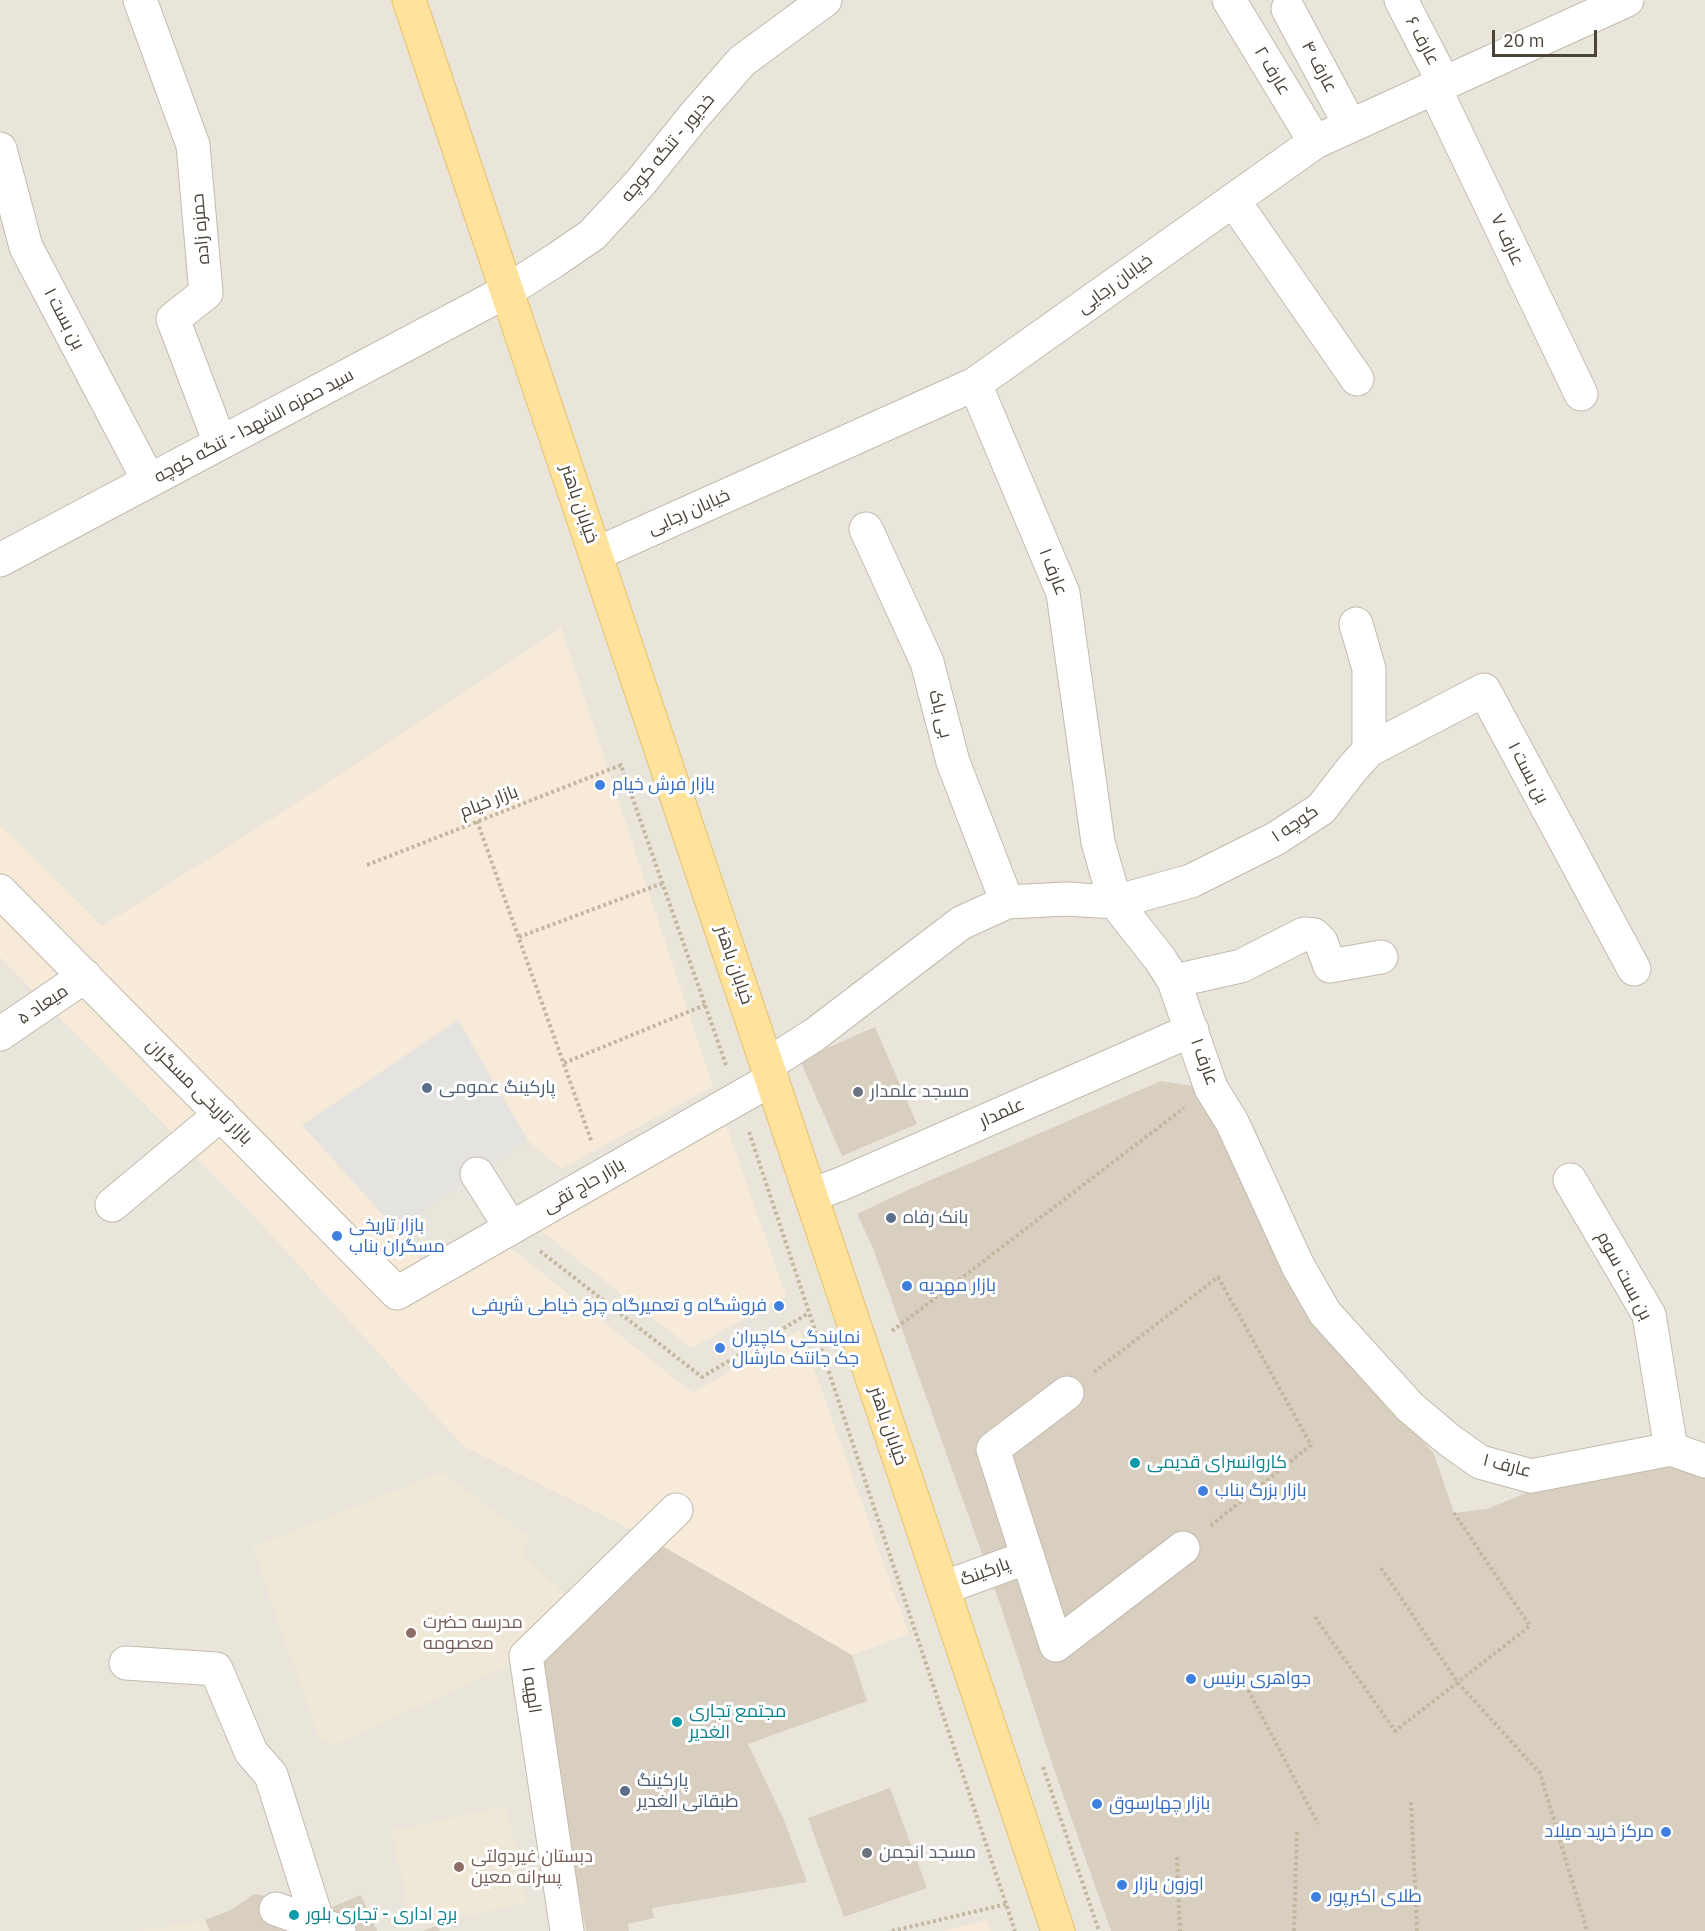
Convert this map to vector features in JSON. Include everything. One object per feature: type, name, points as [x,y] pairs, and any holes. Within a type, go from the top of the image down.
[{"type":"main road","name":"خیابان باهنر","points":[[409,0],[1058,1931]]},
{"type":"street","name":"حمزه زاده","points":[[140,0],[193,145],[206,293],[173,319],[220,443]]},
{"type":"street","name":"خدیور - تنگه کوچه","points":[[507,291],[592,235],[641,182],[742,61],[792,10],[825,0]]},
{"type":"street","name":"عارف ۲","points":[[1229,0],[1315,142]]},
{"type":"street","name":"عارف ۶","points":[[1401,0],[1439,85]]},
{"type":"street","name":"خیابان رجایی","points":[[596,554],[975,384],[1315,142],[1627,0]]},
{"type":"street","name":"عارف ۴","points":[[1288,9],[1350,125]]},
{"type":"street","name":"عارف ۷","points":[[1439,85],[1581,394]]},
{"type":"street","name":"بن بست ۱","points":[[0,149],[26,248],[149,481]]},
{"type":"street","points":[[1233,200],[1357,379]]},
{"type":"street","name":"سید حمزه الشهدا - تنگه کوچه","points":[[0,560],[507,291]]},
{"type":"street","name":"عارف ۱","points":[[975,384],[1063,593],[1098,842],[1115,902],[1160,958],[1174,981],[1211,1088],[1232,1122],[1298,1266],[1325,1313],[1410,1407],[1449,1440],[1480,1462],[1531,1476],[1671,1449]]},
{"type":"street","name":"بی باک","points":[[866,529],[927,662],[952,762],[1007,902]]},
{"type":"street","points":[[1356,624],[1369,669],[1369,750]]},
{"type":"street","name":"بن بست ۱","points":[[1369,750],[1484,690],[1634,969]]},
{"type":"street","name":"کوچه ۱","points":[[1115,902],[1191,881],[1275,839],[1321,809],[1369,750]]},
{"type":"street","name":"بازار تاریخی مسگران","points":[[0,891],[397,1293]]},
{"type":"street","points":[[770,1072],[814,1035],[961,922],[1007,902],[1066,899],[1115,902]]},
{"type":"street","points":[[1174,981],[1241,966],[1304,934],[1314,935],[1321,942],[1330,966],[1381,957]]},
{"type":"street","name":"میعاد ۵","points":[[0,1034],[85,976]]},
{"type":"street","name":"علمدار","points":[[811,1195],[1192,1030]]},
{"type":"street","name":"بازار حاج تقی","points":[[397,1293],[738,1099],[770,1072]]},
{"type":"street","points":[[111,1205],[221,1114]]},
{"type":"street","points":[[477,1174],[511,1228]]},
{"type":"street","name":"بن بست سوم","points":[[1570,1180],[1649,1315],[1671,1449]]},
{"type":"street","points":[[1067,1392],[993,1449],[1056,1645],[1183,1548]]},
{"type":"street","points":[[1671,1449],[1705,1461]]},
{"type":"street","name":"الهیه ۱","points":[[567,1931],[526,1656],[676,1510]]},
{"type":"street","name":"پارکینگ","points":[[943,1588],[1028,1557]]},
{"type":"street","points":[[126,1663],[216,1669],[251,1752],[271,1775],[329,1927]]},
{"type":"street","points":[[276,1909],[329,1927]]},
{"type":"path","name":"بازار خیام","points":[[367,865],[621,765],[663,882]]},
{"type":"path","points":[[477,821],[604,1175]]},
{"type":"path","points":[[519,937],[663,882],[738,1099],[1015,1931]]},
{"type":"path","points":[[564,1063],[705,1005]]},
{"type":"path","points":[[892,1331],[1211,1088]]},
{"type":"path","points":[[511,1228],[702,1377],[809,1313]]},
{"type":"path","points":[[1067,1392],[1218,1277],[1311,1445],[1183,1548]]},
{"type":"path","points":[[1315,1617],[1395,1731],[1530,1626],[1454,1513]]},
{"type":"path","points":[[1380,1568],[1458,1683],[1540,1773],[1587,1931]]},
{"type":"path","points":[[1240,1674],[1318,1824]]},
{"type":"path","points":[[1411,1803],[1417,1931]]},
{"type":"path","points":[[1294,1931],[1297,1829]]},
{"type":"path","points":[[1177,1857],[1179,1931]]},
{"type":"path","points":[[892,1931],[1046,1895]]},
{"type":"shaded area","points":[[0,0],[1705,0],[1705,1931],[0,1931]]},
{"type":"shaded area","points":[[561,628],[713,1086],[561,1169],[528,1141],[458,1020],[303,1125],[396,1229],[441,1285],[506,1244],[693,1393],[800,1330],[909,1634],[852,1655],[648,1538],[463,1446],[252,1214],[0,957],[0,825],[102,926],[273,818]]},
{"type":"shaded area","name":"پارکینگ عمومی","points":[[458,1020],[528,1141],[396,1229],[302,1125]]},
{"type":"shaded area","points":[[724,1119],[786,1296],[691,1348],[536,1227]]},
{"type":"shaded area","name":"مدرسه حضرت معصومه","points":[[442,1472],[529,1537],[522,1554],[571,1600],[508,1666],[331,1746],[318,1736],[253,1547]]},
{"type":"shaded area","name":"دبستان غیردولتی پسرانه معین","points":[[506,1806],[527,1903],[412,1927],[392,1831]]},
{"type":"shaded area","points":[[205,1920],[210,1931],[139,1931]]},
{"type":"shaded area","points":[[987,1920],[991,1931],[943,1931]]},
{"type":"building","name":"مسجد علمدار","points":[[875,1027],[917,1124],[842,1156],[800,1060]]},
{"type":"building","name":"بازار بزرگ بناب","points":[[1161,1081],[1198,1087],[1367,1373],[1434,1454],[1454,1513],[1487,1509],[1575,1473],[1650,1458],[1705,1470],[1705,1931],[1111,1931],[1054,1769],[1000,1604],[873,1248],[857,1214]]},
{"type":"building","name":"مجتمع تجاری الغدیر","points":[[648,1538],[852,1655],[867,1701],[748,1744],[784,1820],[807,1882],[652,1908],[654,1918],[628,1924],[629,1931],[586,1931],[534,1659]]},
{"type":"building","name":"مسجد انجمن","points":[[890,1788],[927,1888],[844,1917],[808,1818]]},
{"type":"building","name":"برج اداری - تجاری بلور","points":[[254,1894],[332,1907],[361,1895],[377,1931],[210,1931],[205,1920],[231,1910]]},
{"type":"building","name":"برج اداری - تجاری بلور","points":[[437,1925],[440,1931],[423,1931]]},
{"type":"place","name":"بازار فرش خیام","points":[[600,785]]},
{"type":"place","name":"پارکینگ عمومی","points":[[427,1088]]},
{"type":"place","name":"مسجد علمدار","points":[[858,1092]]},
{"type":"place","name":"بانک رفاه","points":[[891,1218]]},
{"type":"place","name":"بازار تاریخی مسگران بناب","points":[[337,1236]]},
{"type":"place","name":"بازار مهدیه","points":[[907,1286]]},
{"type":"place","name":"فروشگاه و تعمیرگاه چرخ خیاطی شریفی","points":[[779,1306]]},
{"type":"place","name":"نمایندگی کاچیران جک جانتک مارشال","points":[[720,1348]]},
{"type":"place","name":"کاروانسرای قدیمی","points":[[1135,1463]]},
{"type":"place","name":"بازار بزرگ بناب","points":[[1203,1491]]},
{"type":"place","name":"مدرسه حضرت معصومه","points":[[411,1633]]},
{"type":"place","name":"جواهری برنیس","points":[[1191,1679]]},
{"type":"place","name":"مجتمع تجاری الغدیر","points":[[677,1722]]},
{"type":"place","name":"پارکینگ طبقاتی الغدیر","points":[[625,1791]]},
{"type":"place","name":"بازار چهارسوق","points":[[1097,1804]]},
{"type":"place","name":"مرکز خرید میلاد","points":[[1666,1832]]},
{"type":"place","name":"مسجد انجمن","points":[[867,1853]]},
{"type":"place","name":"دبستان غیردولتی پسرانه معین","points":[[459,1867]]},
{"type":"place","name":"اوزون بازار","points":[[1122,1885]]},
{"type":"place","name":"طلای اکبرپور","points":[[1316,1897]]},
{"type":"place","name":"برج اداری - تجاری بلور","points":[[294,1915]]}]
